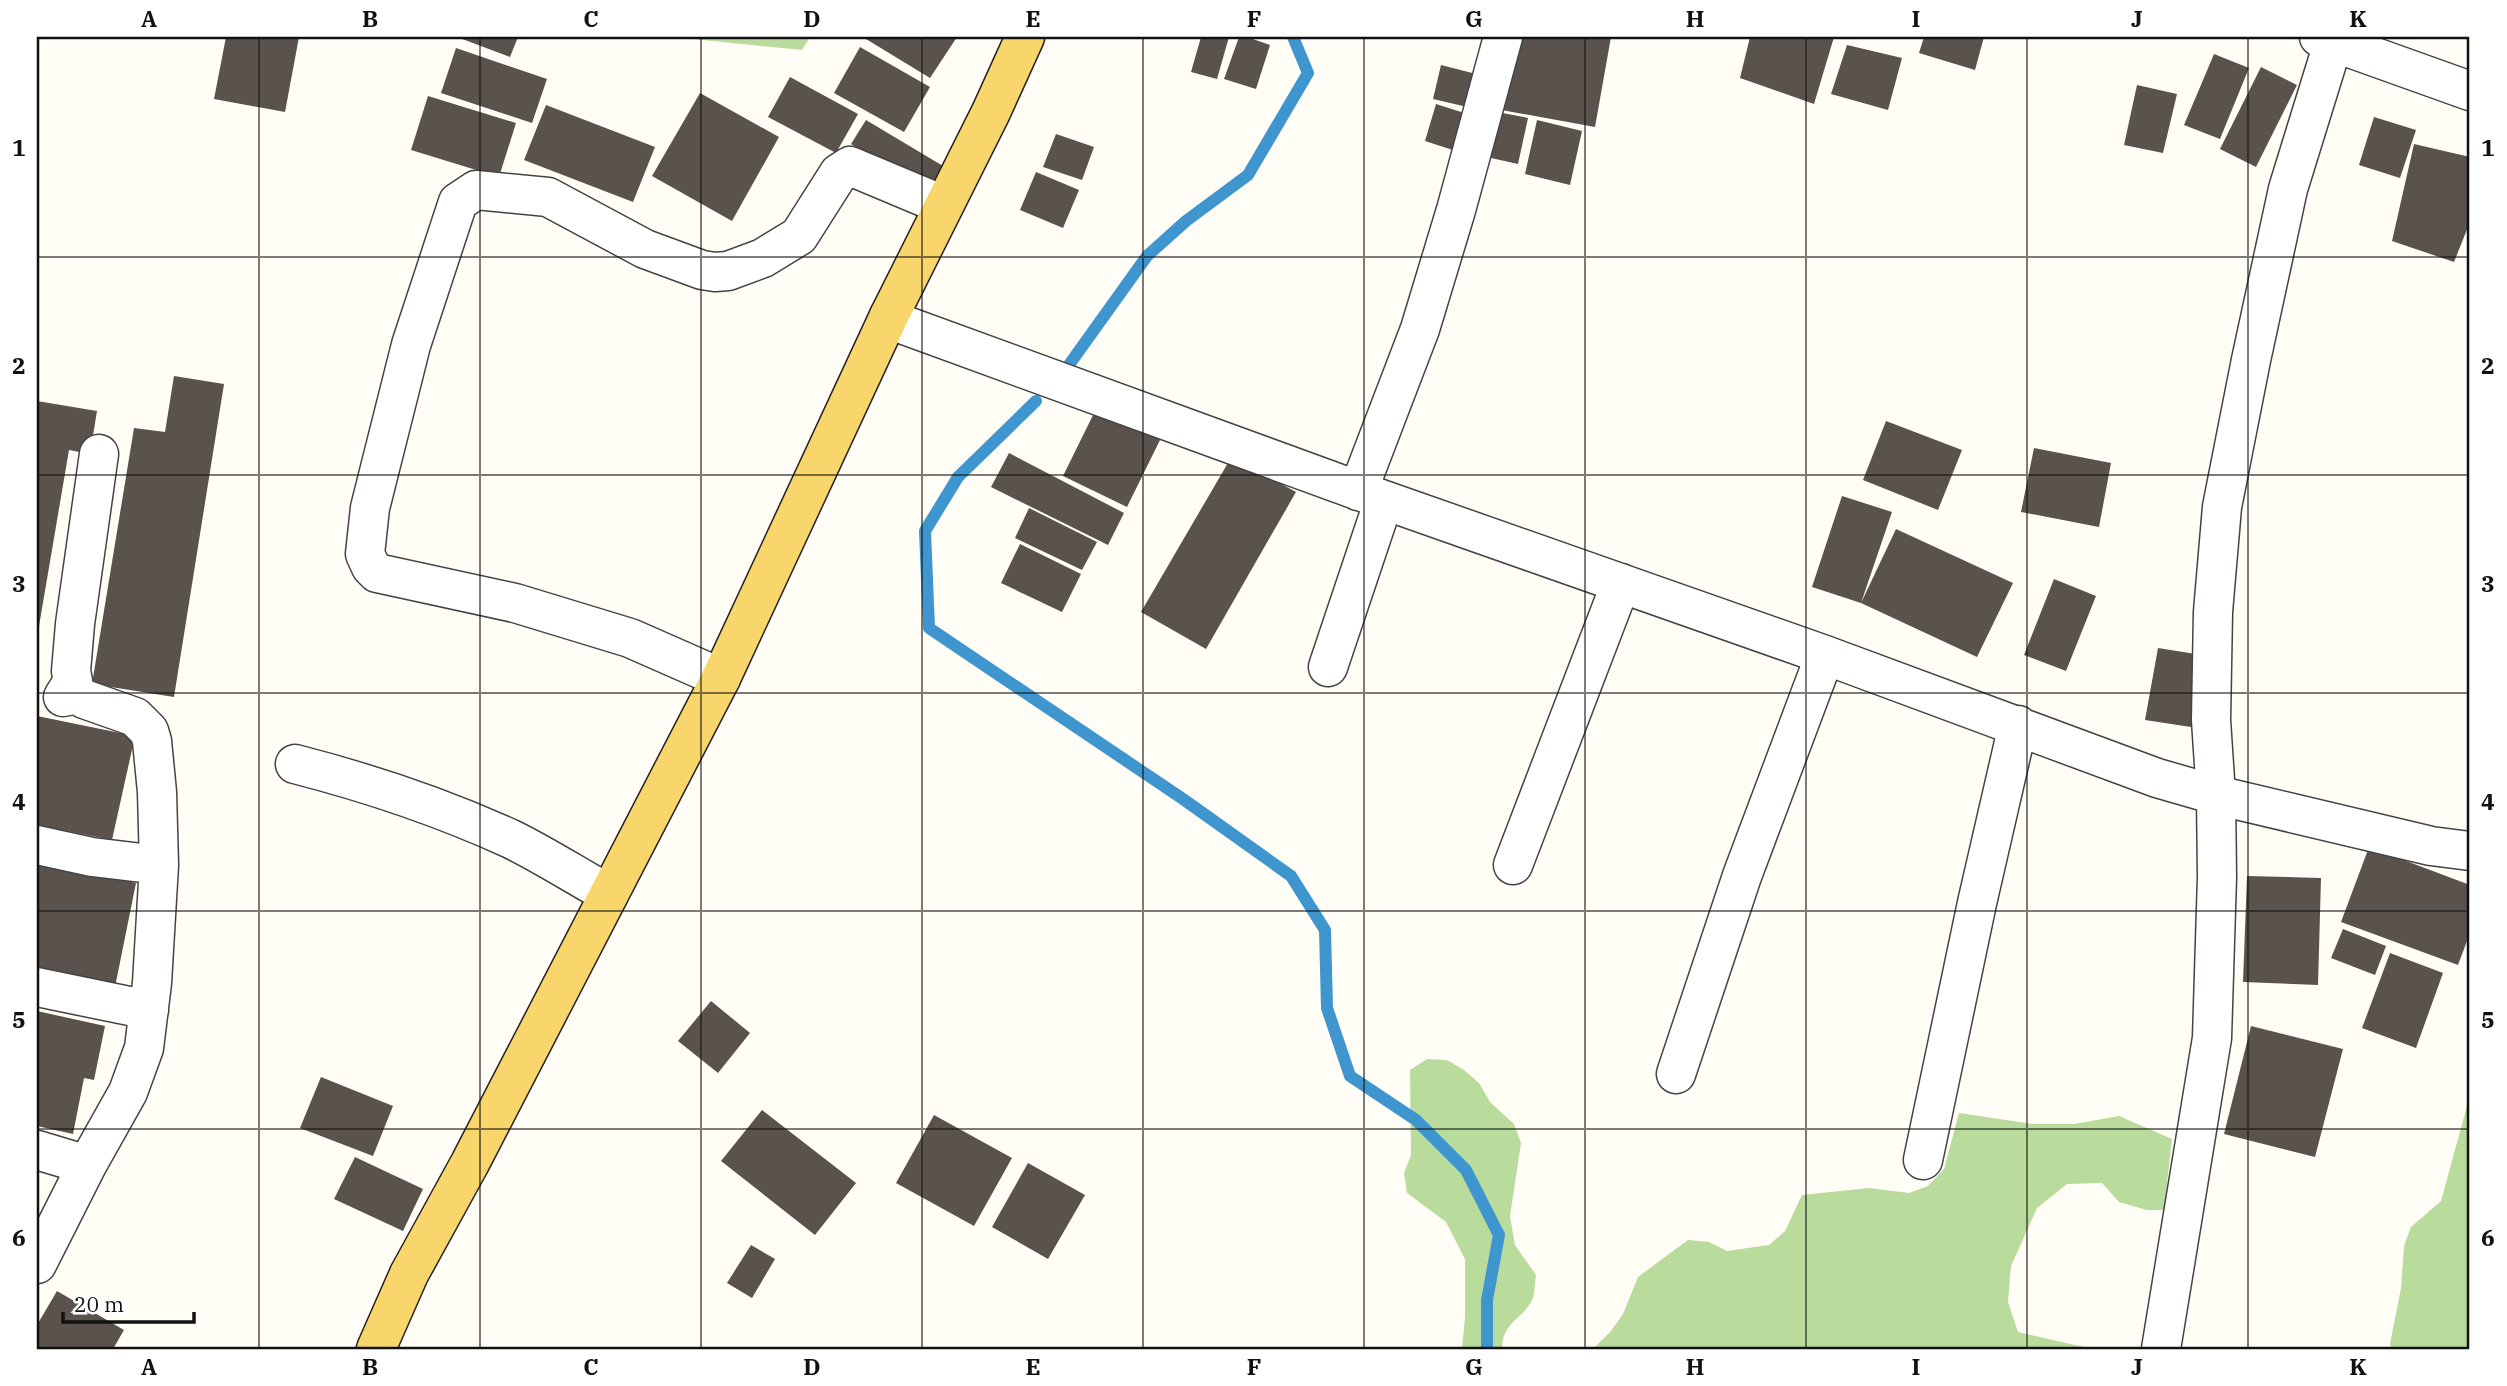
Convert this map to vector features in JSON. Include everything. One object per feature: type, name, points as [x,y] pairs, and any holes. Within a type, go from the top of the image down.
[{"type":"main road","points":[[376,1349],[409,1274],[470,1163],[721,678],[888,316],[991,112],[1025,37]]},
{"type":"street","points":[[1328,667],[1371,496],[1456,210],[1503,37]]},
{"type":"street","points":[[2161,1349],[2212,1038],[2217,877],[2216,795],[2211,720],[2213,626],[2222,507],[2250,360],[2288,189],[2329,38],[2470,91]]},
{"type":"street","points":[[721,678],[630,638],[514,603],[377,573],[368,561],[365,541],[373,496],[411,345],[458,202],[476,190],[548,197],[645,249],[702,270],[715,272],[728,271],[763,258],[799,236],[839,173],[850,166],[943,205]]},
{"type":"street","points":[[888,316],[907,326],[1371,496],[2018,725],[2157,778],[2216,795],[2431,846],[2467,843]]},
{"type":"street","points":[[50,695],[73,681],[75,624],[99,454]]},
{"type":"street","points":[[1513,865],[1621,583]]},
{"type":"street","points":[[1676,1074],[1742,876],[1825,656]]},
{"type":"street","points":[[37,1264],[87,1165],[128,1092],[144,1048],[159,865],[157,792],[149,731],[135,717],[95,704],[78,694],[50,695]]},
{"type":"street","points":[[1923,1160],[2018,725]]},
{"type":"street","points":[[295,764],[365,782],[443,811],[512,840],[609,894]]},
{"type":"street","points":[[37,845],[92,857],[159,865]]},
{"type":"street","points":[[37,987],[149,1010]]},
{"type":"street","points":[[37,1150],[87,1165]]},
{"type":"green space","points":[[673,37],[810,37],[802,50]]},
{"type":"green space","points":[[1427,1059],[1447,1060],[1479,1083],[1490,1102],[1514,1124],[1521,1143],[1510,1216],[1515,1245],[1536,1275],[1533,1298],[1506,1332],[1502,1349],[1462,1349],[1465,1259],[1446,1222],[1407,1193],[1404,1173],[1411,1155],[1410,1070]]},
{"type":"green space","points":[[2470,1095],[2470,1349],[2392,1349],[2390,1344],[2401,1288],[2404,1246],[2411,1227],[2441,1201]]},
{"type":"green space","points":[[1959,1113],[2033,1124],[2074,1124],[2119,1116],[2172,1139],[2164,1210],[2147,1210],[2119,1202],[2102,1183],[2067,1184],[2037,1208],[2011,1266],[2008,1302],[2018,1332],[2093,1349],[1593,1349],[1623,1314],[1638,1277],[1688,1240],[1709,1242],[1727,1251],[1769,1245],[1785,1231],[1802,1195],[1869,1188],[1909,1193],[1928,1186],[1944,1169]]},
{"type":"building","points":[[226,37],[299,37],[285,112],[214,99]]},
{"type":"building","points":[[457,37],[518,37],[510,57]]},
{"type":"building","points":[[957,37],[930,78],[866,39]]},
{"type":"building","points":[[1201,37],[1229,37],[1217,79],[1191,72]]},
{"type":"building","points":[[1239,37],[1270,45],[1256,89],[1224,79]]},
{"type":"building","points":[[1510,37],[1611,37],[1595,127],[1496,109]]},
{"type":"building","points":[[1750,37],[1834,37],[1814,104],[1740,78]]},
{"type":"building","points":[[1924,37],[1984,37],[1975,70],[1919,53]]},
{"type":"building","points":[[1847,45],[1902,58],[1888,110],[1831,94]]},
{"type":"building","points":[[860,47],[930,87],[904,132],[834,93]]},
{"type":"building","points":[[456,48],[547,79],[532,123],[441,93]]},
{"type":"building","points":[[2214,54],[2249,68],[2220,139],[2184,125]]},
{"type":"building","points":[[1441,65],[1484,76],[1476,109],[1433,99]]},
{"type":"building","points":[[2261,67],[2297,85],[2256,167],[2220,149]]},
{"type":"building","points":[[790,77],[858,114],[836,153],[768,117]]},
{"type":"building","points":[[2137,85],[2177,94],[2163,153],[2124,145]]},
{"type":"building","points":[[700,93],[779,137],[732,221],[652,176]]},
{"type":"building","points":[[428,96],[516,123],[499,177],[411,150]]},
{"type":"building","points":[[1436,104],[1477,117],[1465,154],[1425,141]]},
{"type":"building","points":[[546,105],[655,147],[633,202],[524,160]]},
{"type":"building","points":[[1492,111],[1528,118],[1518,164],[1482,156]]},
{"type":"building","points":[[2374,117],[2416,130],[2400,178],[2359,165]]},
{"type":"building","points":[[866,120],[943,166],[927,191],[851,144]]},
{"type":"building","points":[[1537,120],[1582,131],[1570,185],[1525,174]]},
{"type":"building","points":[[1056,134],[1094,147],[1082,180],[1043,167]]},
{"type":"building","points":[[2414,144],[2470,157],[2470,222],[2454,262],[2392,241]]},
{"type":"building","points":[[1036,172],[1079,190],[1063,228],[1020,210]]},
{"type":"building","points":[[174,376],[224,384],[174,697],[92,684],[134,428],[165,432]]},
{"type":"building","points":[[37,401],[97,411],[90,454],[69,450],[38,632]]},
{"type":"building","points":[[1097,407],[1161,438],[1127,507],[1063,476]]},
{"type":"building","points":[[1886,421],[1962,450],[1938,510],[1863,480]]},
{"type":"building","points":[[2034,448],[2111,463],[2099,527],[2021,512]]},
{"type":"building","points":[[1009,453],[1124,513],[1108,545],[991,487]]},
{"type":"building","points":[[1232,456],[1296,492],[1206,649],[1141,612]]},
{"type":"building","points":[[1842,496],[1892,512],[1861,603],[1812,587]]},
{"type":"building","points":[[1029,508],[1097,542],[1082,570],[1015,538]]},
{"type":"building","points":[[1896,529],[2013,583],[1977,657],[1861,603]]},
{"type":"building","points":[[1020,544],[1081,574],[1062,612],[1001,583]]},
{"type":"building","points":[[2054,579],[2096,596],[2066,671],[2024,655]]},
{"type":"building","points":[[2158,648],[2202,655],[2191,727],[2145,720]]},
{"type":"building","points":[[37,716],[135,736],[112,840],[37,825]]},
{"type":"building","points":[[2369,847],[2470,885],[2470,933],[2458,965],[2341,922]]},
{"type":"building","points":[[37,862],[136,883],[115,987],[37,971]]},
{"type":"building","points":[[2247,876],[2321,878],[2318,985],[2243,982]]},
{"type":"building","points":[[2343,929],[2386,946],[2375,975],[2331,958]]},
{"type":"building","points":[[2390,953],[2443,973],[2416,1048],[2362,1028]]},
{"type":"building","points":[[711,1001],[750,1033],[718,1073],[678,1041]]},
{"type":"building","points":[[37,1011],[105,1026],[94,1080],[84,1078],[73,1134],[37,1126]]},
{"type":"building","points":[[2251,1026],[2343,1049],[2315,1157],[2224,1134]]},
{"type":"building","points":[[321,1077],[393,1106],[373,1156],[300,1128]]},
{"type":"building","points":[[762,1110],[856,1183],[815,1235],[721,1161]]},
{"type":"building","points":[[934,1115],[1012,1158],[974,1226],[896,1183]]},
{"type":"building","points":[[355,1157],[423,1189],[403,1231],[334,1199]]},
{"type":"building","points":[[1028,1163],[1085,1195],[1048,1259],[992,1227]]},
{"type":"building","points":[[751,1245],[775,1259],[752,1298],[727,1283]]},
{"type":"building","points":[[57,1291],[124,1330],[113,1349],[37,1349],[37,1325]]},
{"type":"waterway","points":[[1061,376],[1147,256],[1186,221],[1248,175],[1308,73],[1293,37]]},
{"type":"waterway","points":[[1036,401],[958,477],[925,531],[929,628],[1183,799],[1291,876],[1325,930],[1327,1008],[1350,1076],[1416,1120],[1466,1170],[1499,1235],[1487,1300],[1487,1349]]}]
